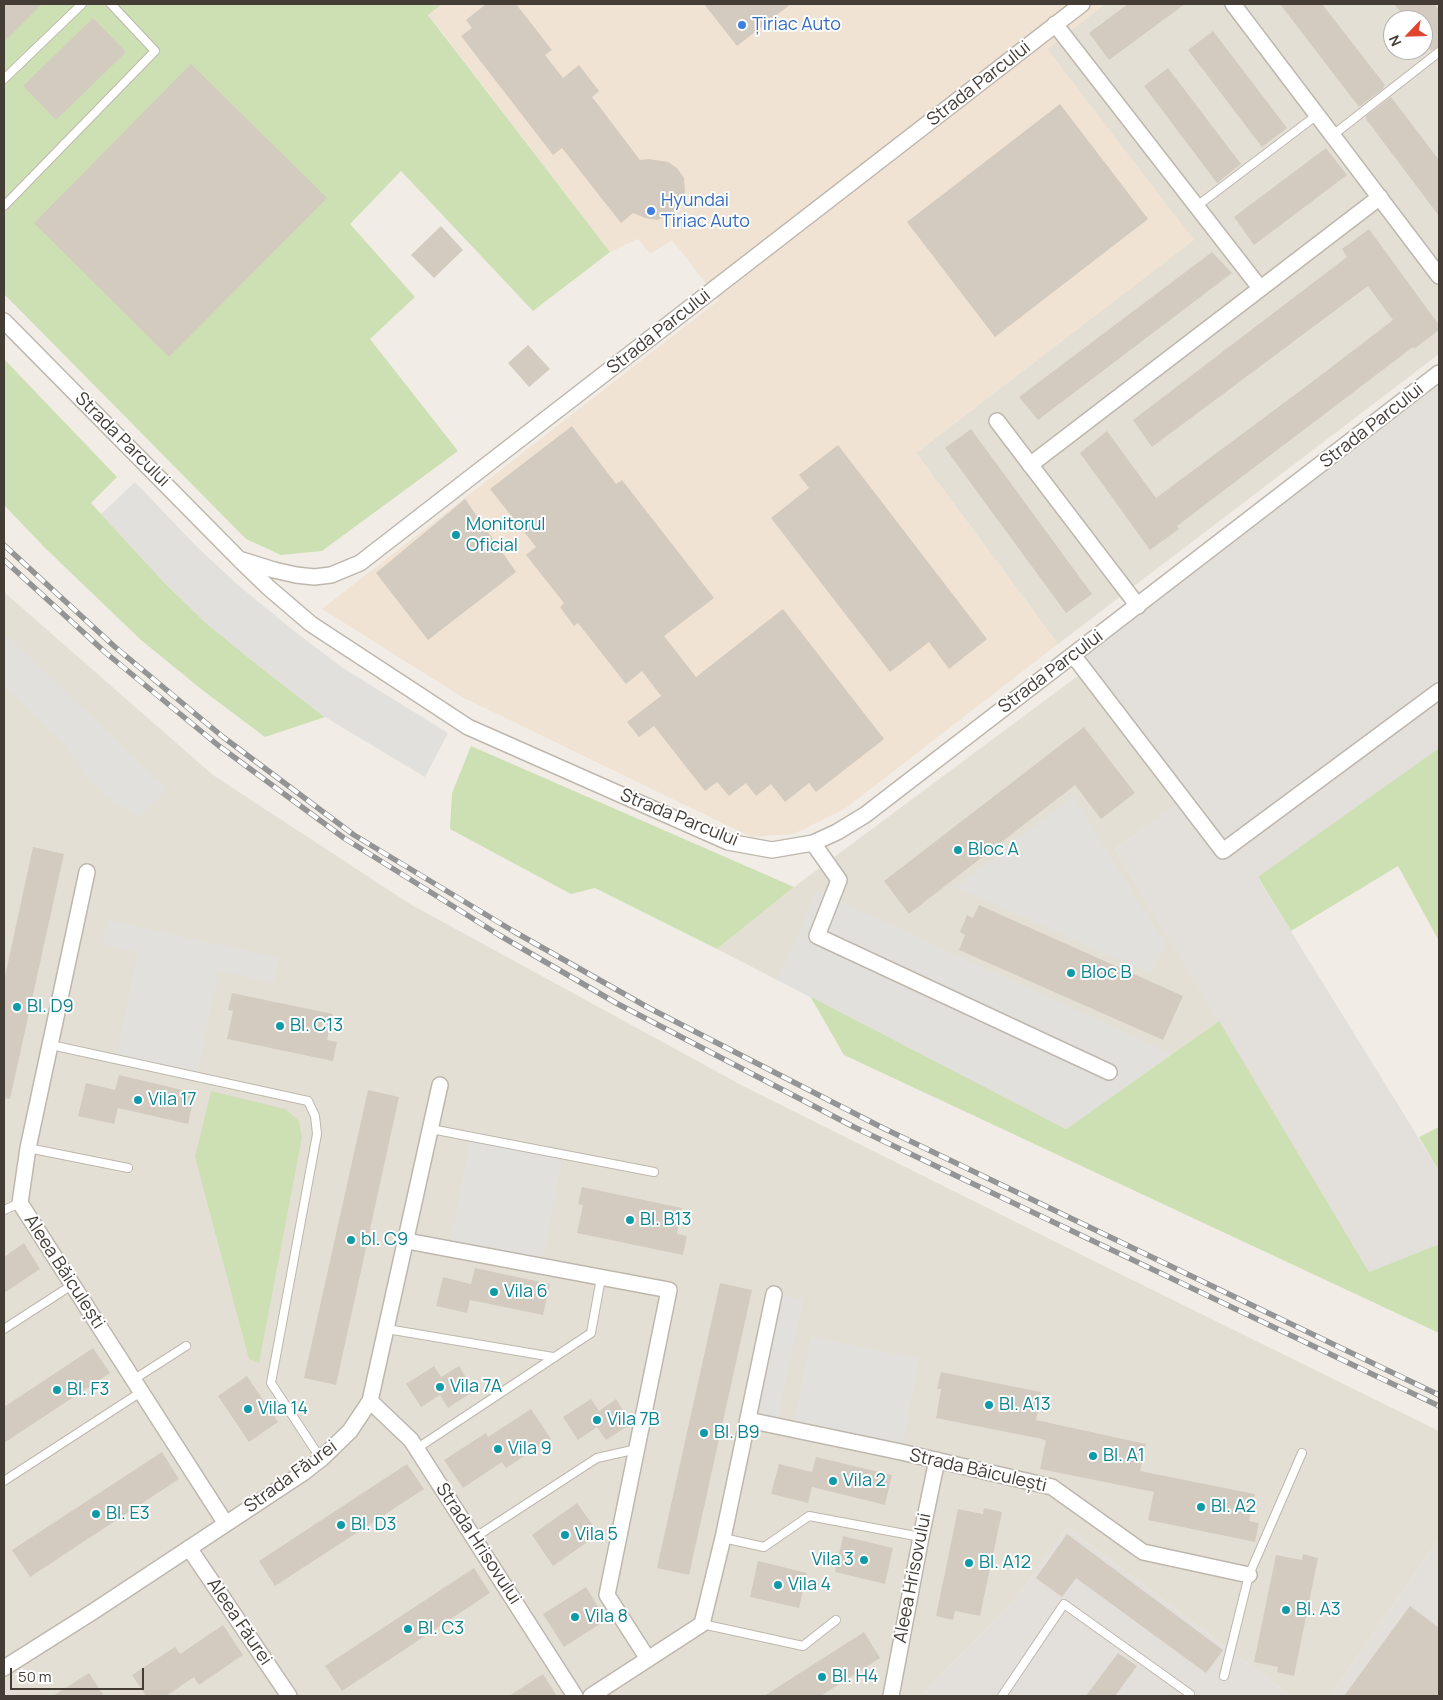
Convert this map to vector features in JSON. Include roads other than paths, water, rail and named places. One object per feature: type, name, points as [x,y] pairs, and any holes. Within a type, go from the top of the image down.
[{"type":"street","name":"Strada Parcului","points":[[240,560],[296,575],[314,576],[331,575],[360,563],[1082,4]]},
{"type":"street","points":[[1233,4],[1439,276]]},
{"type":"street","points":[[1056,24],[1260,288]]},
{"type":"street","points":[[1030,465],[1380,196]]},
{"type":"street","name":"Strada Parcului","points":[[4,321],[240,560],[311,624],[468,727],[728,842],[772,850],[813,843],[837,832],[864,815],[1439,374]]},
{"type":"street","points":[[997,421],[1138,606]]},
{"type":"street","points":[[1074,655],[1223,851],[1439,691]]},
{"type":"street","points":[[813,843],[838,880],[816,936],[1109,1072]]},
{"type":"street","name":"Aleea Băiculești","points":[[87,872],[28,1148],[20,1203],[226,1524]]},
{"type":"street","name":"Strada Făurei","points":[[4,1668],[303,1473],[321,1459],[350,1431],[370,1401],[440,1085]]},
{"type":"street","points":[[406,1241],[669,1290],[607,1595],[648,1660]]},
{"type":"street","points":[[591,1696],[702,1624],[774,1294]]},
{"type":"street","name":"Strada Hrisovului","points":[[370,1401],[411,1440],[575,1696]]},
{"type":"street","name":"Strada Băiculești","points":[[748,1420],[937,1460],[1052,1487],[1143,1552],[1249,1575]]},
{"type":"street","name":"Aleea Hrisovului","points":[[891,1696],[920,1537],[937,1460]]},
{"type":"street","name":"Aleea Făurei","points":[[189,1548],[289,1696]]},
{"type":"lane","points":[[4,79],[82,4]]},
{"type":"lane","points":[[4,206],[155,51],[111,4]]},
{"type":"lane","points":[[1333,135],[1439,52]]},
{"type":"lane","points":[[1196,206],[1317,115]]},
{"type":"lane","points":[[50,1045],[308,1102],[315,1116],[317,1134],[271,1383],[321,1459]]},
{"type":"lane","points":[[431,1129],[654,1172]]},
{"type":"lane","points":[[28,1148],[128,1168]]},
{"type":"lane","points":[[4,1210],[20,1203]]},
{"type":"lane","points":[[416,1449],[591,1333],[601,1278]]},
{"type":"lane","points":[[4,1329],[72,1285]]},
{"type":"lane","points":[[387,1329],[553,1357]]},
{"type":"lane","points":[[4,1481],[137,1386],[186,1346]]},
{"type":"lane","points":[[474,1538],[597,1458],[637,1449]]},
{"type":"lane","points":[[1224,1676],[1249,1575],[1302,1453]]},
{"type":"lane","points":[[722,1538],[764,1547],[809,1516],[920,1537]]},
{"type":"lane","points":[[1002,1696],[1064,1604],[1190,1694]]},
{"type":"lane","points":[[702,1624],[803,1646],[836,1620]]},
{"type":"railway","points":[[4,545],[115,647],[223,737],[354,835],[513,931],[649,1008],[883,1128],[1439,1395]]},
{"type":"railway","points":[[4,560],[106,653],[219,746],[344,838],[499,935],[616,1003],[854,1127],[1439,1406]]},
{"type":"place","name":"Țiriac Auto","points":[[742,25]]},
{"type":"place","name":"Hyundai Tiriac Auto","points":[[651,211]]},
{"type":"place","name":"Monitorul Oficial","points":[[456,535]]},
{"type":"place","name":"Bloc A","points":[[958,850]]},
{"type":"place","name":"Bloc B","points":[[1071,973]]},
{"type":"place","name":"Bl. D9","points":[[17,1007]]},
{"type":"place","name":"Bl. C13","points":[[280,1026]]},
{"type":"place","name":"Vila 17","points":[[138,1100]]},
{"type":"place","name":"Bl. B13","points":[[630,1220]]},
{"type":"place","name":"bl. C9","points":[[351,1240]]},
{"type":"place","name":"Vila 6","points":[[494,1292]]},
{"type":"place","name":"Vila 7A","points":[[440,1387]]},
{"type":"place","name":"Bl. F3","points":[[57,1390]]},
{"type":"place","name":"Bl. A13","points":[[989,1405]]},
{"type":"place","name":"Vila 14","points":[[248,1409]]},
{"type":"place","name":"Vila 7B","points":[[597,1420]]},
{"type":"place","name":"Bl. B9","points":[[704,1433]]},
{"type":"place","name":"Vila 9","points":[[498,1449]]},
{"type":"place","name":"Bl. A1","points":[[1093,1456]]},
{"type":"place","name":"Vila 2","points":[[833,1481]]},
{"type":"place","name":"Bl. A2","points":[[1201,1507]]},
{"type":"place","name":"Bl. E3","points":[[96,1514]]},
{"type":"place","name":"Bl. D3","points":[[341,1525]]},
{"type":"place","name":"Vila 5","points":[[565,1535]]},
{"type":"place","name":"Vila 3","points":[[864,1560]]},
{"type":"place","name":"Bl. A12","points":[[969,1563]]},
{"type":"place","name":"Vila 4","points":[[778,1585]]},
{"type":"place","name":"Bl. A3","points":[[1286,1610]]},
{"type":"place","name":"Vila 8","points":[[575,1617]]},
{"type":"place","name":"Bl. C3","points":[[408,1629]]},
{"type":"place","name":"Bl. H4","points":[[822,1677]]}]
